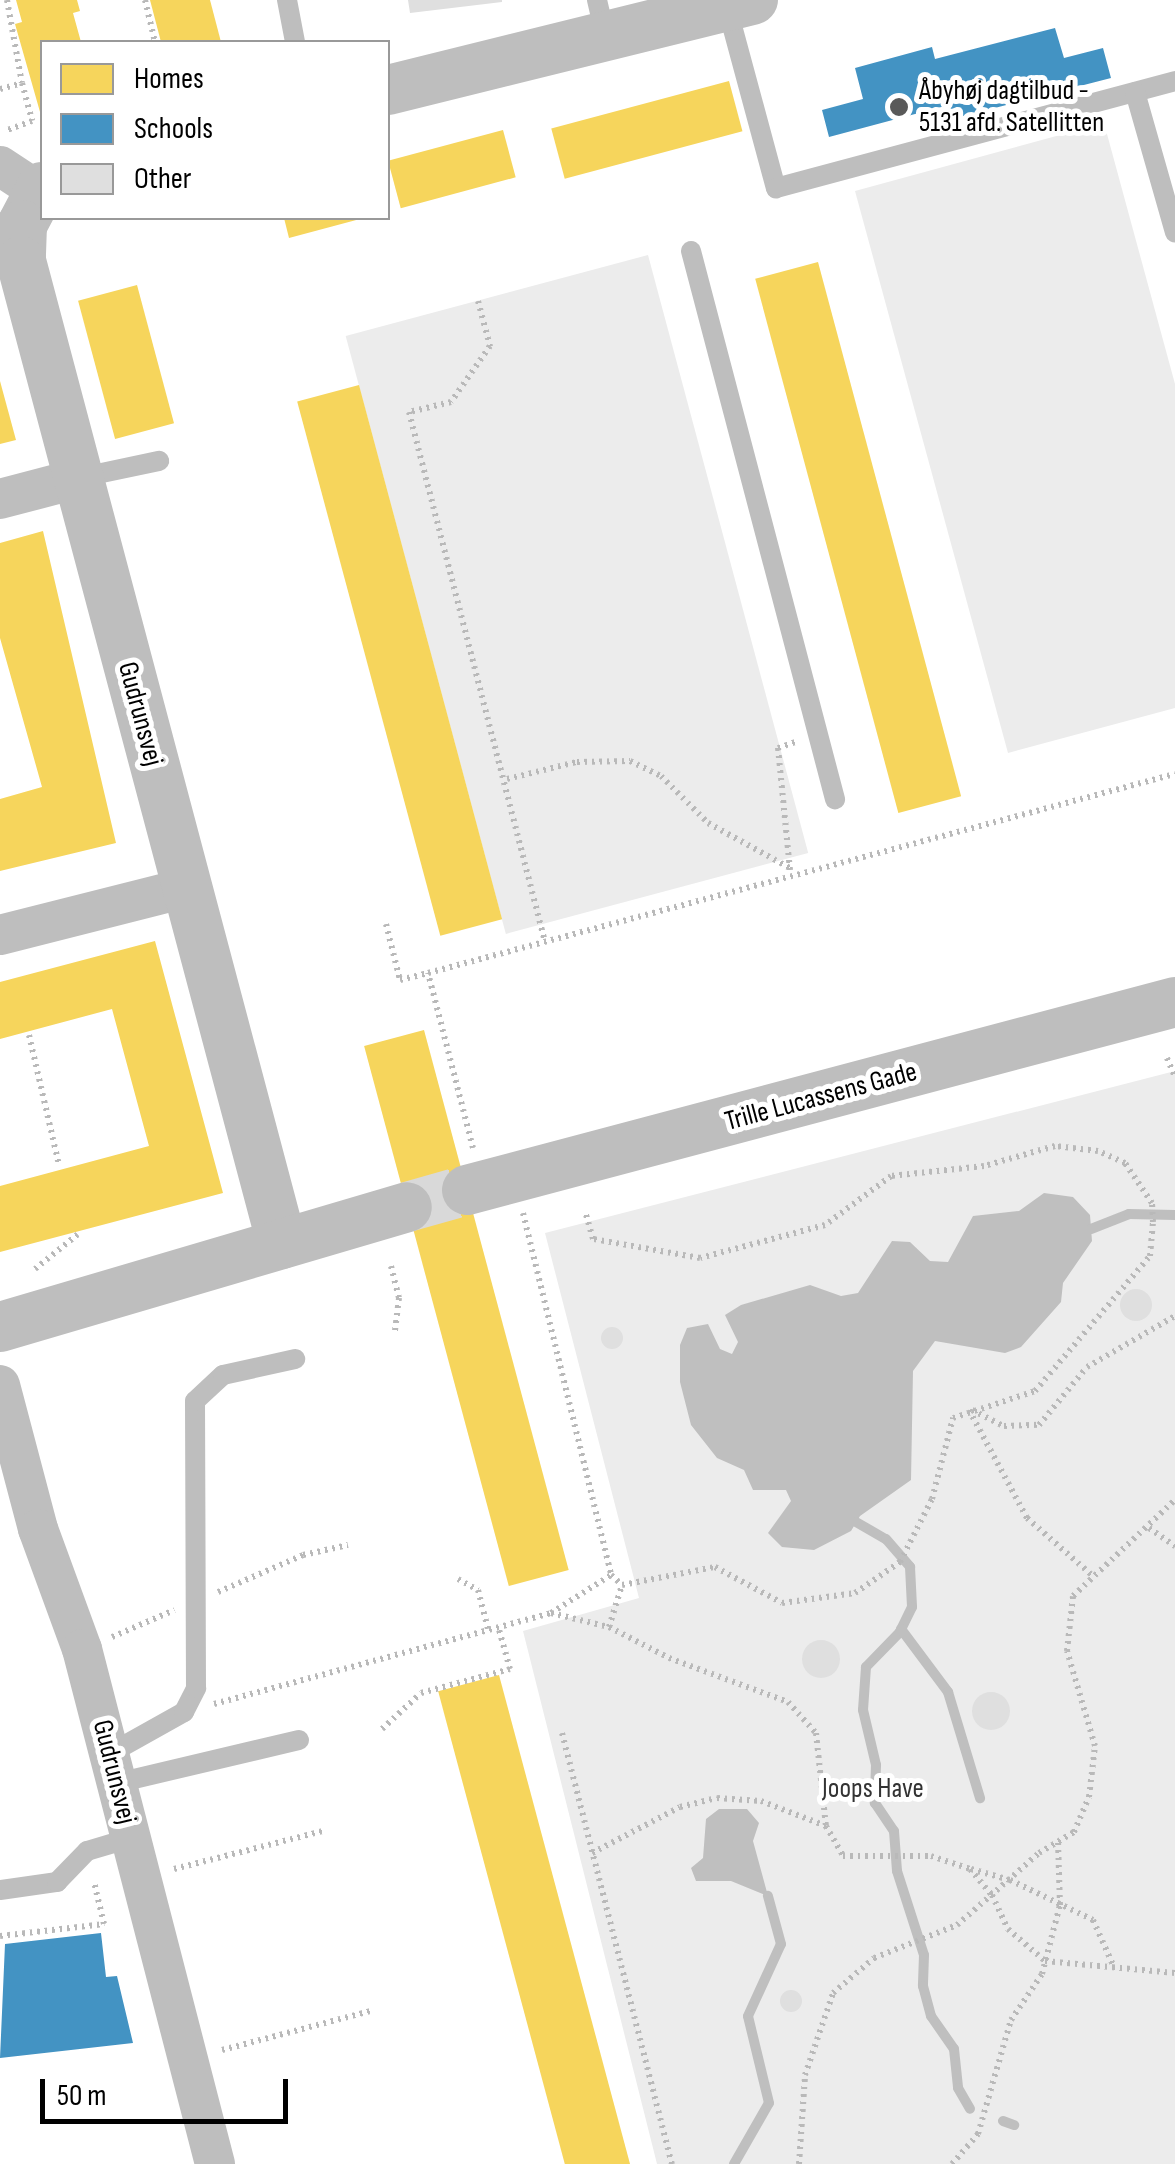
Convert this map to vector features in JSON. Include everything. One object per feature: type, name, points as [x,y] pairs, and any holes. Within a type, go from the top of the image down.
[{"type":"street","points":[[390,89],[601,19],[740,3]]},
{"type":"street","name":"Gudrunsvej","points":[[27,181],[21,261],[282,1244]]},
{"type":"street","points":[[0,498],[76,479]]},
{"type":"street","points":[[0,935],[186,888]]},
{"type":"street","name":"Trille Lucassens Gade","points":[[488,1185],[1175,1002]]},
{"type":"street","points":[[0,1327],[407,1206]]},
{"type":"street","name":"Gudrunsvej","points":[[0,1385],[113,1769],[215,2164]]},
{"type":"lane","points":[[287,0],[295,40]]},
{"type":"lane","points":[[740,3],[776,188],[1175,81]]},
{"type":"lane","points":[[1135,92],[1175,232]]},
{"type":"lane","points":[[692,251],[835,799]]},
{"type":"lane","points":[[76,479],[159,460]]},
{"type":"lane","points":[[113,1769],[184,1712],[196,1688],[195,1401],[223,1375],[295,1360]]},
{"type":"lane","points":[[113,1769],[298,1740]]},
{"type":"lane","points":[[0,1890],[57,1882],[87,1851],[131,1838]]},
{"type":"path","points":[[6,0],[32,121]]},
{"type":"path","points":[[145,0],[155,40]]},
{"type":"path","points":[[0,89],[22,83]]},
{"type":"path","points":[[0,133],[40,119]]},
{"type":"path","points":[[478,301],[490,346],[452,402],[409,412],[507,778],[544,942]]},
{"type":"path","points":[[790,872],[778,748],[818,734]]},
{"type":"path","points":[[507,778],[577,762],[630,761],[661,776],[708,823],[790,872]]},
{"type":"path","points":[[386,924],[400,980],[790,872],[1175,774]]},
{"type":"path","points":[[428,973],[488,1185],[611,1575],[622,1585]]},
{"type":"path","points":[[29,1035],[58,1165]]},
{"type":"path","points":[[1167,1058],[1175,1077]]},
{"type":"path","points":[[586,1214],[593,1239],[700,1258],[825,1225],[891,1176],[984,1166],[1055,1146],[1098,1150],[1126,1163],[1152,1203],[1150,1256],[1035,1391],[970,1409],[953,1418],[932,1499],[900,1562],[854,1593],[805,1603],[782,1604],[715,1567],[622,1585]]},
{"type":"path","points":[[35,1269],[78,1234]]},
{"type":"path","points":[[390,1266],[399,1298],[395,1332]]},
{"type":"path","points":[[970,1409],[1004,1426],[1039,1425],[1087,1367],[1175,1316]]},
{"type":"path","points":[[970,1409],[1026,1518],[1094,1577]]},
{"type":"path","points":[[799,2164],[805,2075],[833,1993],[874,1958],[957,1925],[1074,1832],[1090,1797],[1095,1746],[1066,1651],[1072,1596],[1150,1528],[1175,1500]]},
{"type":"path","points":[[1150,1528],[1175,1546]]},
{"type":"path","points":[[184,1712],[551,1613],[611,1575]]},
{"type":"path","points":[[458,1578],[478,1590],[488,1629]]},
{"type":"path","points":[[609,1627],[622,1585]]},
{"type":"path","points":[[551,1613],[609,1627],[701,1671],[788,1702],[816,1733],[826,1826],[843,1856],[931,1856],[1010,1880],[1093,1920],[1113,1965]]},
{"type":"path","points":[[382,1729],[420,1693],[510,1669],[498,1626]]},
{"type":"path","points":[[562,1733],[672,2164]]},
{"type":"path","points":[[592,1853],[680,1807],[717,1798],[761,1801],[826,1826]]},
{"type":"path","points":[[141,1877],[323,1831]]},
{"type":"path","points":[[952,2164],[978,2134],[1012,2020],[1046,1961],[1060,1905],[1058,1842]]},
{"type":"path","points":[[0,1936],[104,1924],[87,1851]]},
{"type":"path","points":[[970,1869],[992,1895],[1008,1929],[1046,1961],[1175,1974]]},
{"type":"path","points":[[188,2060],[370,2011]]},
{"type":"green space","points":[[1104,123],[1175,384],[1175,708],[1008,753],[855,191]]},
{"type":"green space","points":[[648,255],[808,853],[506,934],[346,336]]},
{"type":"green space","name":"Joops Have","points":[[1175,1071],[1175,2164],[657,2164],[523,1631],[639,1598],[545,1233]]},
{"type":"shaded area","points":[[1044,1193],[1073,1197],[1090,1215],[1092,1241],[1063,1283],[1061,1302],[1021,1347],[1005,1353],[935,1341],[913,1371],[911,1480],[860,1516],[851,1531],[814,1550],[782,1547],[768,1533],[791,1501],[786,1490],[753,1490],[744,1470],[717,1458],[691,1425],[680,1382],[680,1345],[687,1328],[708,1324],[720,1349],[732,1354],[738,1342],[725,1315],[741,1305],[810,1285],[841,1296],[858,1293],[892,1241],[910,1242],[930,1261],[948,1262],[973,1216],[1019,1211]]},
{"type":"shaded area","points":[[719,1809],[747,1809],[759,1823],[753,1841],[768,1896],[731,1881],[696,1881],[691,1868],[703,1858],[706,1819]]},
{"type":"building: Homes","points":[[16,0],[77,0],[80,11],[73,13],[80,40],[40,40],[40,112],[15,24],[22,22]]},
{"type":"building: Homes","points":[[150,0],[210,0],[220,40],[160,40]]},
{"type":"building: Homes","points":[[729,81],[742,131],[565,179],[551,129]]},
{"type":"building: Homes","points":[[503,130],[516,177],[401,208],[390,160]]},
{"type":"building: Homes","points":[[284,220],[356,220],[289,238]]},
{"type":"building: Homes","points":[[818,262],[961,796],[898,813],[755,279]]},
{"type":"building: Homes","points":[[137,285],[174,423],[115,439],[78,301]]},
{"type":"building: Homes","points":[[0,381],[16,440],[0,444]]},
{"type":"building: Homes","points":[[359,385],[502,919],[440,936],[297,402]]},
{"type":"building: Homes","points":[[43,531],[116,843],[0,871],[0,799],[42,787],[0,638],[0,543]]},
{"type":"building: Homes","points":[[155,941],[223,1193],[0,1252],[0,1186],[149,1146],[112,1009],[0,1039],[0,982]]},
{"type":"building: Homes","points":[[424,1030],[569,1570],[509,1586],[364,1046]]},
{"type":"building: Homes","points":[[499,1675],[630,2164],[565,2164],[438,1691]]},
{"type":"building: Schools","points":[[1055,28],[1064,58],[1103,48],[1111,78],[948,120],[945,106],[829,137],[822,110],[863,99],[855,68],[932,47],[935,59]]},
{"type":"building: Schools","points":[[101,1933],[106,1977],[117,1976],[133,2043],[0,2058],[5,1944]]},
{"type":"building: Other","points":[[408,0],[502,0],[502,2],[410,13]]},
{"type":"building: Other","points":[[1136,1289],[1147,1294],[1152,1305],[1147,1316],[1136,1321],[1125,1316],[1120,1305],[1125,1294]]},
{"type":"building: Other","points":[[608,1327],[616,1327],[623,1338],[616,1349],[608,1349],[601,1342],[601,1334]]},
{"type":"building: Other","points":[[821,1640],[834,1646],[840,1659],[834,1672],[821,1678],[808,1672],[802,1659],[808,1646]]},
{"type":"building: Other","points":[[991,1692],[1004,1698],[1010,1711],[1004,1724],[991,1730],[978,1724],[972,1711],[978,1698]]},
{"type":"building: Other","points":[[787,1990],[795,1990],[802,2001],[795,2012],[787,2012],[780,2005],[780,1997]]},
{"type":"waterway","points":[[1091,1229],[1129,1214],[1175,1215]]},
{"type":"waterway","points":[[856,1522],[886,1539],[910,1567],[912,1607],[900,1632],[866,1667],[863,1710],[876,1765],[875,1803],[894,1831],[897,1871],[924,1955],[923,1986],[931,2016],[954,2049],[958,2088],[970,2109]]},
{"type":"waterway","points":[[901,1629],[948,1692],[980,1798]]},
{"type":"waterway","points":[[734,2164],[769,2103],[748,2016],[781,1944],[768,1896]]},
{"type":"waterway","points":[[1003,2121],[1014,2125]]},
{"type":"tunnel","points":[[407,1207],[467,1190]]},
{"type":"place","name":"Åbyhøj dagtilbud - 5131 afd. Satellitten","points":[[899,107]]}]
